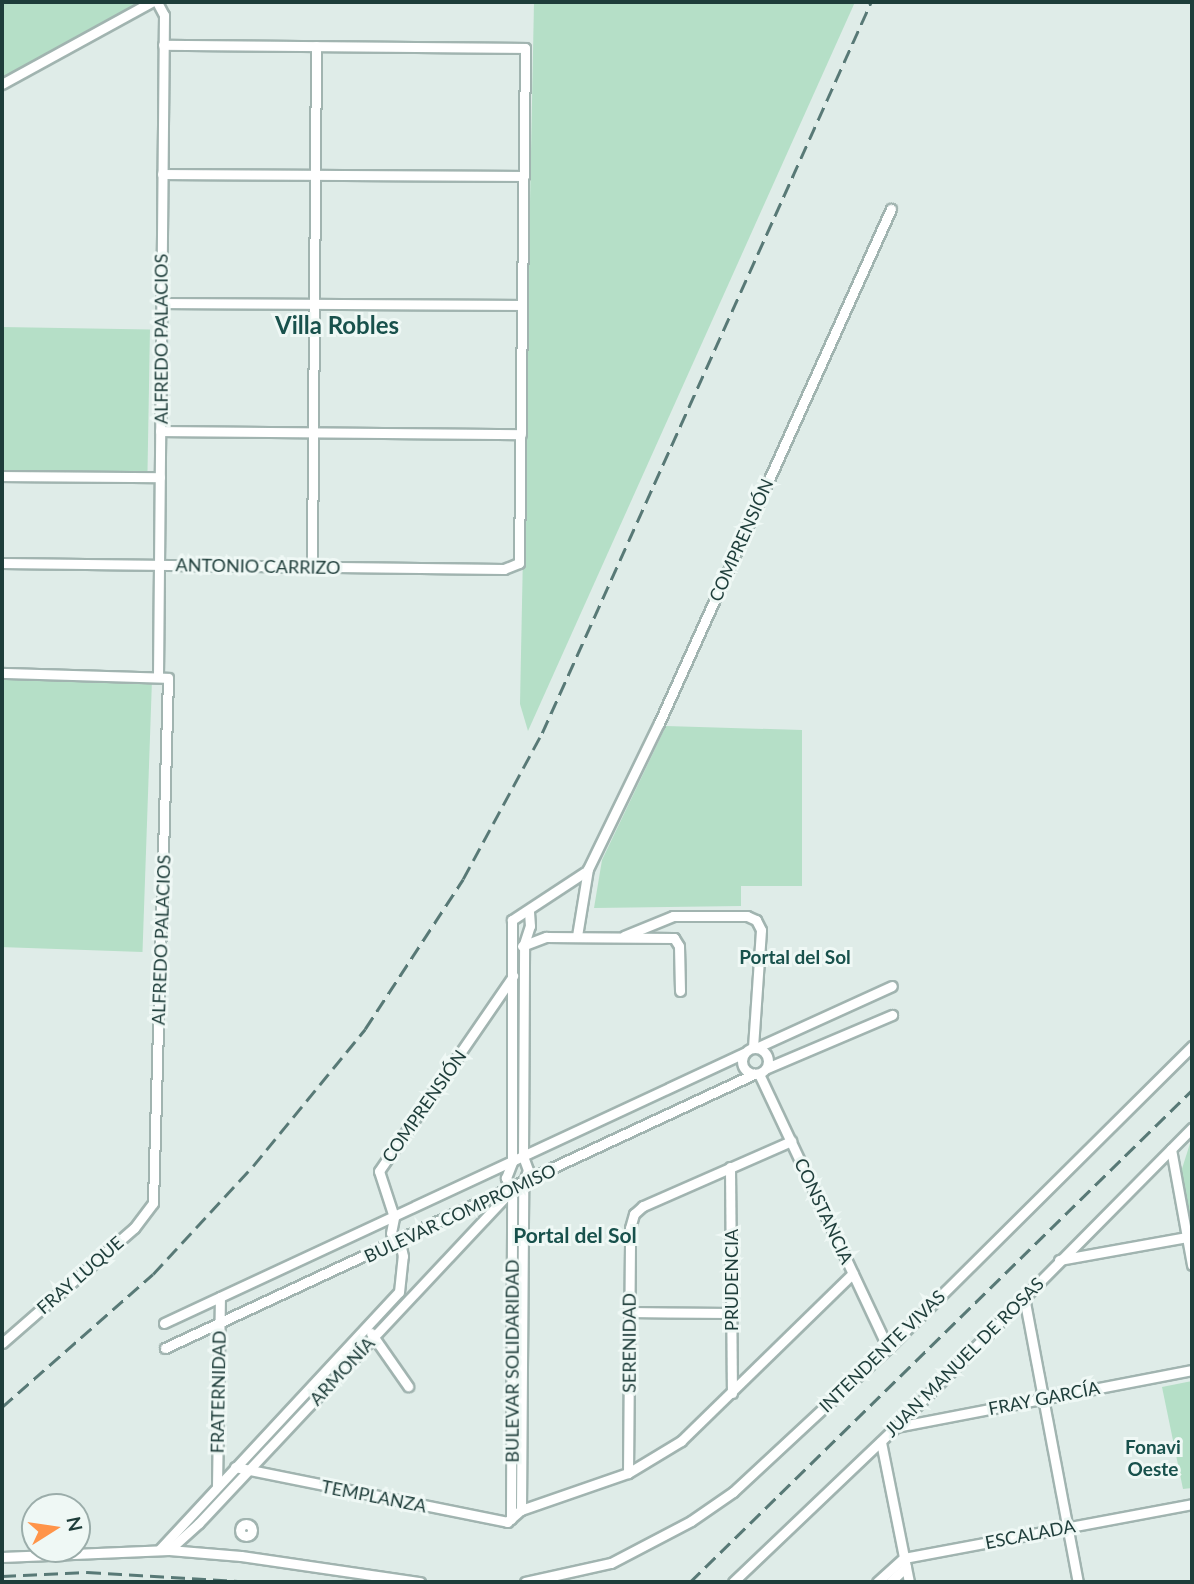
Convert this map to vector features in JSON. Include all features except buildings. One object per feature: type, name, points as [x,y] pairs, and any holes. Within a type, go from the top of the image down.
[{"type":"street","points":[[2,84],[151,2]]},
{"type":"street","name":"ALFREDO PALACIOS","points":[[153,1203],[163,678],[159,565],[164,15],[157,2]]},
{"type":"street","points":[[160,431],[521,434],[526,47],[163,46]]},
{"type":"street","points":[[312,567],[316,46]]},
{"type":"street","points":[[162,174],[524,176]]},
{"type":"street","name":"COMPRENSIÓN","points":[[577,936],[588,869],[659,723],[891,209]]},
{"type":"street","points":[[161,303],[522,305]]},
{"type":"street","name":"ANTONIO CARRIZO","points":[[2,563],[514,568],[519,563],[521,434]]},
{"type":"street","points":[[2,475],[160,477]]},
{"type":"street","points":[[2,673],[163,678]]},
{"type":"street","name":"COMPRENSIÓN","points":[[529,910],[573,884],[588,869]]},
{"type":"street","name":"BULEVAR SOLIDARIDAD","points":[[511,1519],[512,1189],[506,1178],[512,1162],[512,920],[529,910],[530,926],[524,944],[523,1156],[528,1170],[523,1184],[520,1510]]},
{"type":"street","points":[[624,936],[673,916],[747,916],[756,920],[761,930],[755,1047]]},
{"type":"street","points":[[513,954],[524,944],[546,937],[674,938],[679,946],[680,991]]},
{"type":"street","name":"COMPRENSIÓN","points":[[400,1242],[391,1233],[394,1217],[379,1171],[513,976]]},
{"type":"street","points":[[755,1047],[892,986]]},
{"type":"street","name":"BULEVAR COMPROMISO","points":[[165,1348],[400,1242],[760,1072],[892,1015]]},
{"type":"street","name":"INTENDENTE VIVAS","points":[[525,1582],[611,1563],[691,1521],[733,1492],[888,1348],[1192,1046]]},
{"type":"street","points":[[744,1053],[743,1067],[760,1072],[768,1055],[755,1047]]},
{"type":"street","name":"BULEVAR COMPROMISO","points":[[164,1323],[755,1047]]},
{"type":"street","name":"CONSTANCIA","points":[[760,1072],[888,1348]]},
{"type":"street","name":"JUAN MANUEL DE ROSAS","points":[[733,1582],[881,1442],[1192,1128]]},
{"type":"street","points":[[730,1167],[791,1141]]},
{"type":"street","points":[[1171,1149],[1192,1265]]},
{"type":"street","name":"SERENIDAD","points":[[628,1473],[629,1228],[634,1214],[643,1206],[730,1167]]},
{"type":"street","name":"PRUDENCIA","points":[[730,1167],[732,1393]]},
{"type":"street","name":"ARMONÍA","points":[[164,1550],[247,1472],[512,1189]]},
{"type":"street","name":"FRAY LUQUE","points":[[2,1343],[134,1228],[153,1203]]},
{"type":"street","points":[[1059,1260],[1187,1237]]},
{"type":"street","name":"ARMONÍA","points":[[164,1550],[217,1486],[399,1292],[403,1275],[400,1242]]},
{"type":"street","points":[[511,1519],[520,1510],[628,1473],[681,1441],[853,1273]]},
{"type":"street","name":"FRATERNIDAD","points":[[217,1486],[220,1297]]},
{"type":"street","points":[[1024,1297],[1078,1582]]},
{"type":"street","points":[[629,1312],[731,1313]]},
{"type":"street","points":[[367,1326],[408,1386]]},
{"type":"street","name":"FRAY GARCÍA","points":[[896,1427],[1192,1370]]},
{"type":"street","points":[[881,1442],[909,1582]]},
{"type":"street","name":"TEMPLANZA","points":[[235,1467],[247,1472],[394,1498],[501,1524],[511,1519]]},
{"type":"street","name":"ESCALADA","points":[[905,1562],[1192,1504]]},
{"type":"street","points":[[242,1556],[244,1536]]},
{"type":"street","points":[[2,1557],[164,1550],[242,1556],[420,1582]]},
{"type":"street","points":[[877,1582],[905,1562]]},
{"type":"street","points":[[890,1582],[905,1562]]},
{"type":"green space","points":[[2,2],[151,2],[2,84]]},
{"type":"green space","points":[[534,2],[855,2],[528,731],[520,704]]},
{"type":"green space","points":[[2,327],[150,330],[147,473],[2,470]]},
{"type":"green space","points":[[2,677],[152,682],[142,952],[2,947]]},
{"type":"green space","points":[[666,726],[802,730],[802,886],[741,886],[741,906],[594,908],[602,860]]},
{"type":"green space","points":[[1192,1137],[1192,1230],[1181,1172]]},
{"type":"green space","points":[[1192,1381],[1192,1488],[1183,1489],[1162,1387]]},
{"type":"railway","points":[[2,1407],[153,1274],[253,1166],[365,1029],[463,879],[542,733],[871,2]]},
{"type":"railway","points":[[690,1582],[1192,1090]]},
{"type":"railway","points":[[2,1576],[87,1572],[255,1582]]},
{"type":"district","name":"Villa Robles","points":[[337,325]]},
{"type":"district","name":"Portal del Sol","points":[[795,957]]},
{"type":"district","name":"Portal del Sol","points":[[575,1235]]},
{"type":"district","name":"Fonavi Oeste","points":[[1153,1458]]}]
